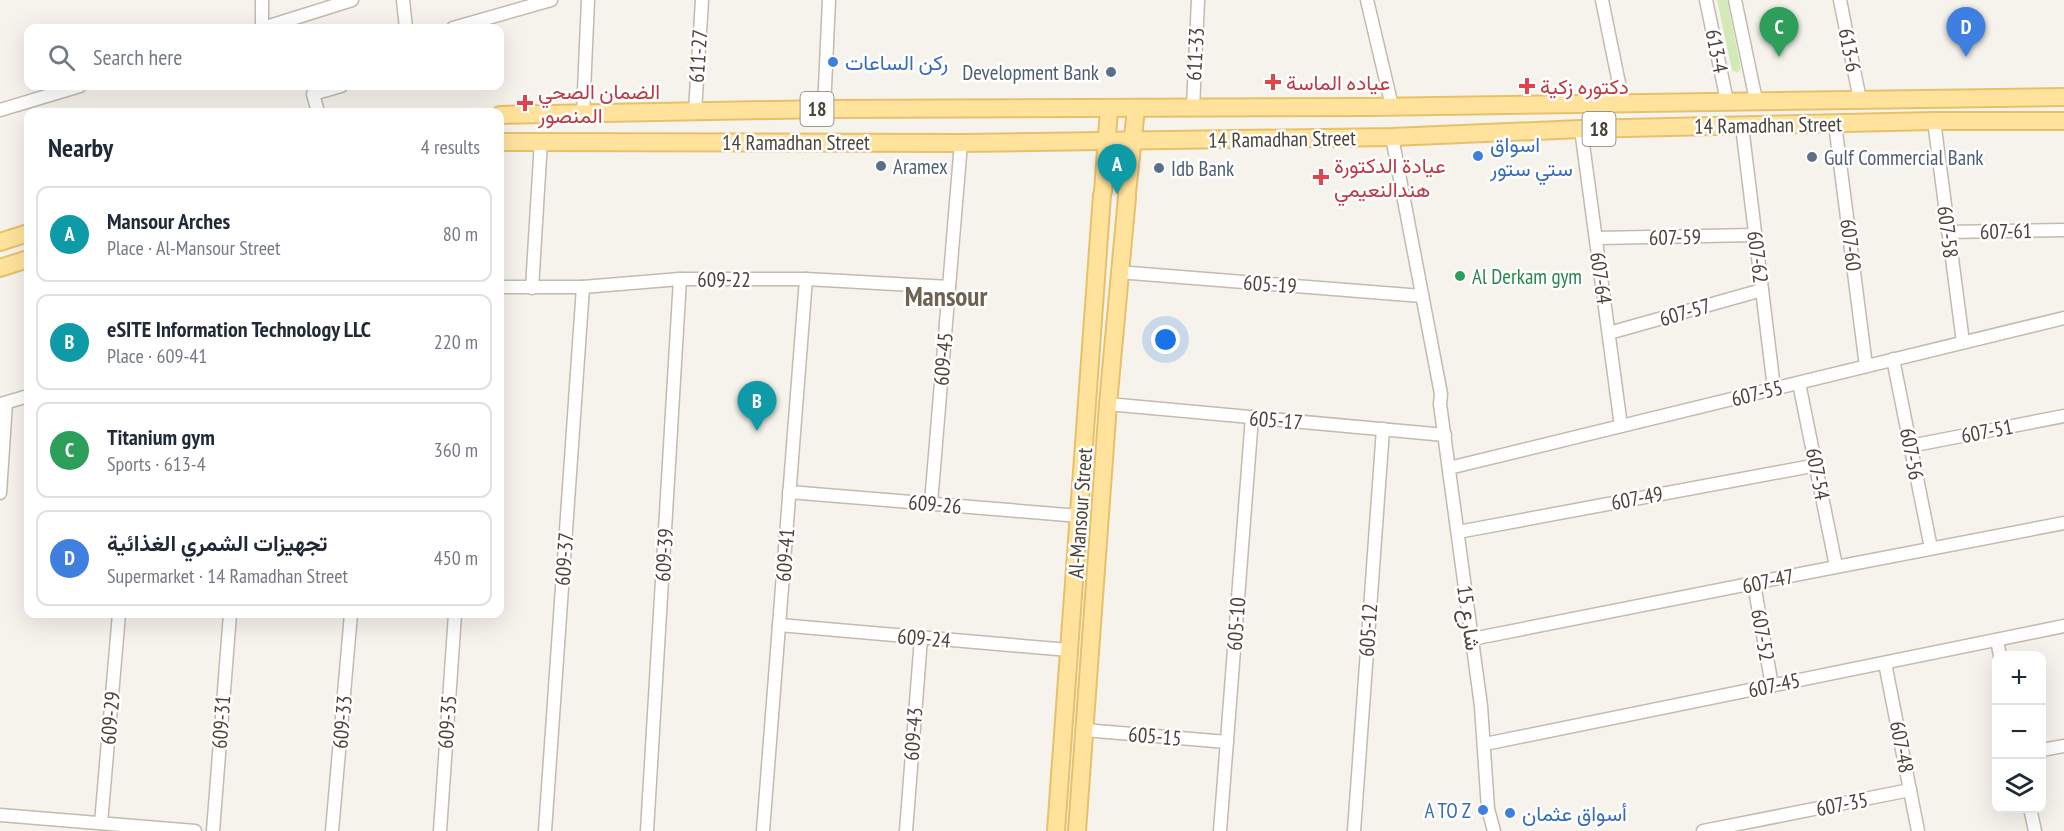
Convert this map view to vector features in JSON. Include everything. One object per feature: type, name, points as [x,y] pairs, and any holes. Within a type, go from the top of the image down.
[{"type":"main road","name":"14 Ramadhan Street","points":[[504,116],[825,109],[1109,109],[2064,97]]},
{"type":"main road","name":"Al-Mansour Street","points":[[1077,831],[1118,272],[1136,108]]},
{"type":"main road","name":"Al-Mansour Street","points":[[1056,831],[1109,109]]},
{"type":"main road","name":"14 Ramadhan Street","points":[[504,142],[961,143],[1390,137],[1581,129],[1934,121],[2064,121]]},
{"type":"main road","points":[[0,242],[24,234]]},
{"type":"main road","points":[[0,268],[24,260]]},
{"type":"street","points":[[262,0],[263,24]]},
{"type":"street","points":[[276,24],[352,0]]},
{"type":"street","points":[[403,0],[406,24]]},
{"type":"street","points":[[467,24],[551,0]]},
{"type":"street","points":[[583,114],[588,0]]},
{"type":"street","name":"611-27","points":[[695,111],[702,0]]},
{"type":"street","points":[[825,109],[829,0]]},
{"type":"street","name":"611-33","points":[[1193,108],[1198,0]]},
{"type":"street","points":[[1368,0],[1392,105]]},
{"type":"street","points":[[1602,0],[1623,103]]},
{"type":"street","name":"613-4","points":[[1706,0],[1727,101]]},
{"type":"street","name":"613-4","points":[[1735,0],[1756,100]]},
{"type":"street","name":"613-6","points":[[1840,0],[1860,100]]},
{"type":"street","points":[[0,110],[67,90]]},
{"type":"street","points":[[317,108],[313,94],[327,90]]},
{"type":"street","name":"607-58","points":[[1934,121],[1963,342]]},
{"type":"street","name":"607-60","points":[[1835,124],[1866,366]]},
{"type":"street","name":"607-62","points":[[1742,126],[1774,388]]},
{"type":"street","name":"607-64","points":[[1581,129],[1622,426]]},
{"type":"street","name":"شارع 15","points":[[1390,137],[1445,435],[1485,744],[1488,809],[1494,831]]},
{"type":"street","points":[[532,288],[541,141]]},
{"type":"street","name":"609-45","points":[[931,503],[961,143]]},
{"type":"street","name":"607-61","points":[[1948,232],[2064,230]]},
{"type":"street","name":"607-59","points":[[1596,238],[1755,235]]},
{"type":"street","name":"605-19","points":[[1118,272],[1420,296]]},
{"type":"street","name":"609-22","points":[[504,287],[583,287],[680,279],[806,279],[949,287]]},
{"type":"street","name":"609-39","points":[[647,831],[680,279]]},
{"type":"street","name":"609-41","points":[[763,831],[806,279]]},
{"type":"street","name":"609-37","points":[[545,831],[583,287]]},
{"type":"street","name":"607-57","points":[[1609,333],[1762,290]]},
{"type":"street","name":"607-55","points":[[1449,468],[2064,318]]},
{"type":"street","name":"607-56","points":[[1893,359],[1930,548]]},
{"type":"street","name":"607-54","points":[[1799,383],[1836,566]]},
{"type":"street","points":[[0,493],[3,404],[24,397]]},
{"type":"street","name":"605-17","points":[[1108,404],[1445,435]]},
{"type":"street","name":"607-51","points":[[1910,446],[2064,416]]},
{"type":"street","name":"605-10","points":[[1220,831],[1252,417]]},
{"type":"street","name":"605-12","points":[[1354,831],[1383,429]]},
{"type":"street","name":"607-49","points":[[1458,531],[1816,465]]},
{"type":"street","name":"609-26","points":[[789,492],[1080,516]]},
{"type":"street","name":"607-47","points":[[1472,639],[2064,523]]},
{"type":"street","name":"607-52","points":[[1754,584],[1772,686]]},
{"type":"street","name":"609-29","points":[[101,823],[119,618]]},
{"type":"street","name":"609-31","points":[[213,831],[230,618]]},
{"type":"street","name":"609-33","points":[[332,831],[351,618]]},
{"type":"street","name":"609-35","points":[[440,831],[455,618]]},
{"type":"street","name":"609-24","points":[[779,625],[1070,650]]},
{"type":"street","name":"607-45","points":[[1485,744],[2064,626]]},
{"type":"street","name":"609-43","points":[[906,831],[921,638]]},
{"type":"street","points":[[1997,640],[1999,651]]},
{"type":"street","name":"607-48","points":[[1885,663],[1918,831]]},
{"type":"street","name":"605-15","points":[[1084,730],[1227,742]]},
{"type":"street","points":[[2046,749],[2064,746]]},
{"type":"street","name":"607-35","points":[[1703,831],[1910,790]]},
{"type":"street","points":[[2031,813],[2035,831]]},
{"type":"street","points":[[0,815],[195,831]]},
{"type":"green space","points":[[1717,0],[1727,0],[1741,69],[1737,73],[1732,70]]},
{"type":"place","name":"Titanium gym","points":[[1779,57]]},
{"type":"place","name":"تجهيزات الشمري الغذائية","points":[[1966,57]]},
{"type":"place","name":"ركن الساعات","points":[[833,62]]},
{"type":"place","name":"Development Bank","points":[[1111,72]]},
{"type":"place","name":"عياده الماسة","points":[[1273,82]]},
{"type":"place","name":"دكتوره زكية","points":[[1527,86]]},
{"type":"place","name":"الضمان الصحي المنصور","points":[[525,103]]},
{"type":"place","name":"اسواق ستي ستور","points":[[1478,156]]},
{"type":"place","name":"Gulf Commercial Bank","points":[[1812,157]]},
{"type":"place","name":"Aramex","points":[[881,166]]},
{"type":"place","name":"Idb Bank","points":[[1159,168]]},
{"type":"place","name":"عيادة الدكتورة هندالنعيمي","points":[[1321,177]]},
{"type":"place","name":"Mansour Arches","points":[[1117,194]]},
{"type":"place","name":"Al Derkam gym","points":[[1460,276]]},
{"type":"place","name":"eSITE Information Technology LLC","points":[[757,431]]},
{"type":"place","name":"A TO Z","points":[[1483,810]]},
{"type":"place","name":"أسواق عثمان","points":[[1510,813]]},
{"type":"district","name":"Mansour","points":[[946,296]]}]
